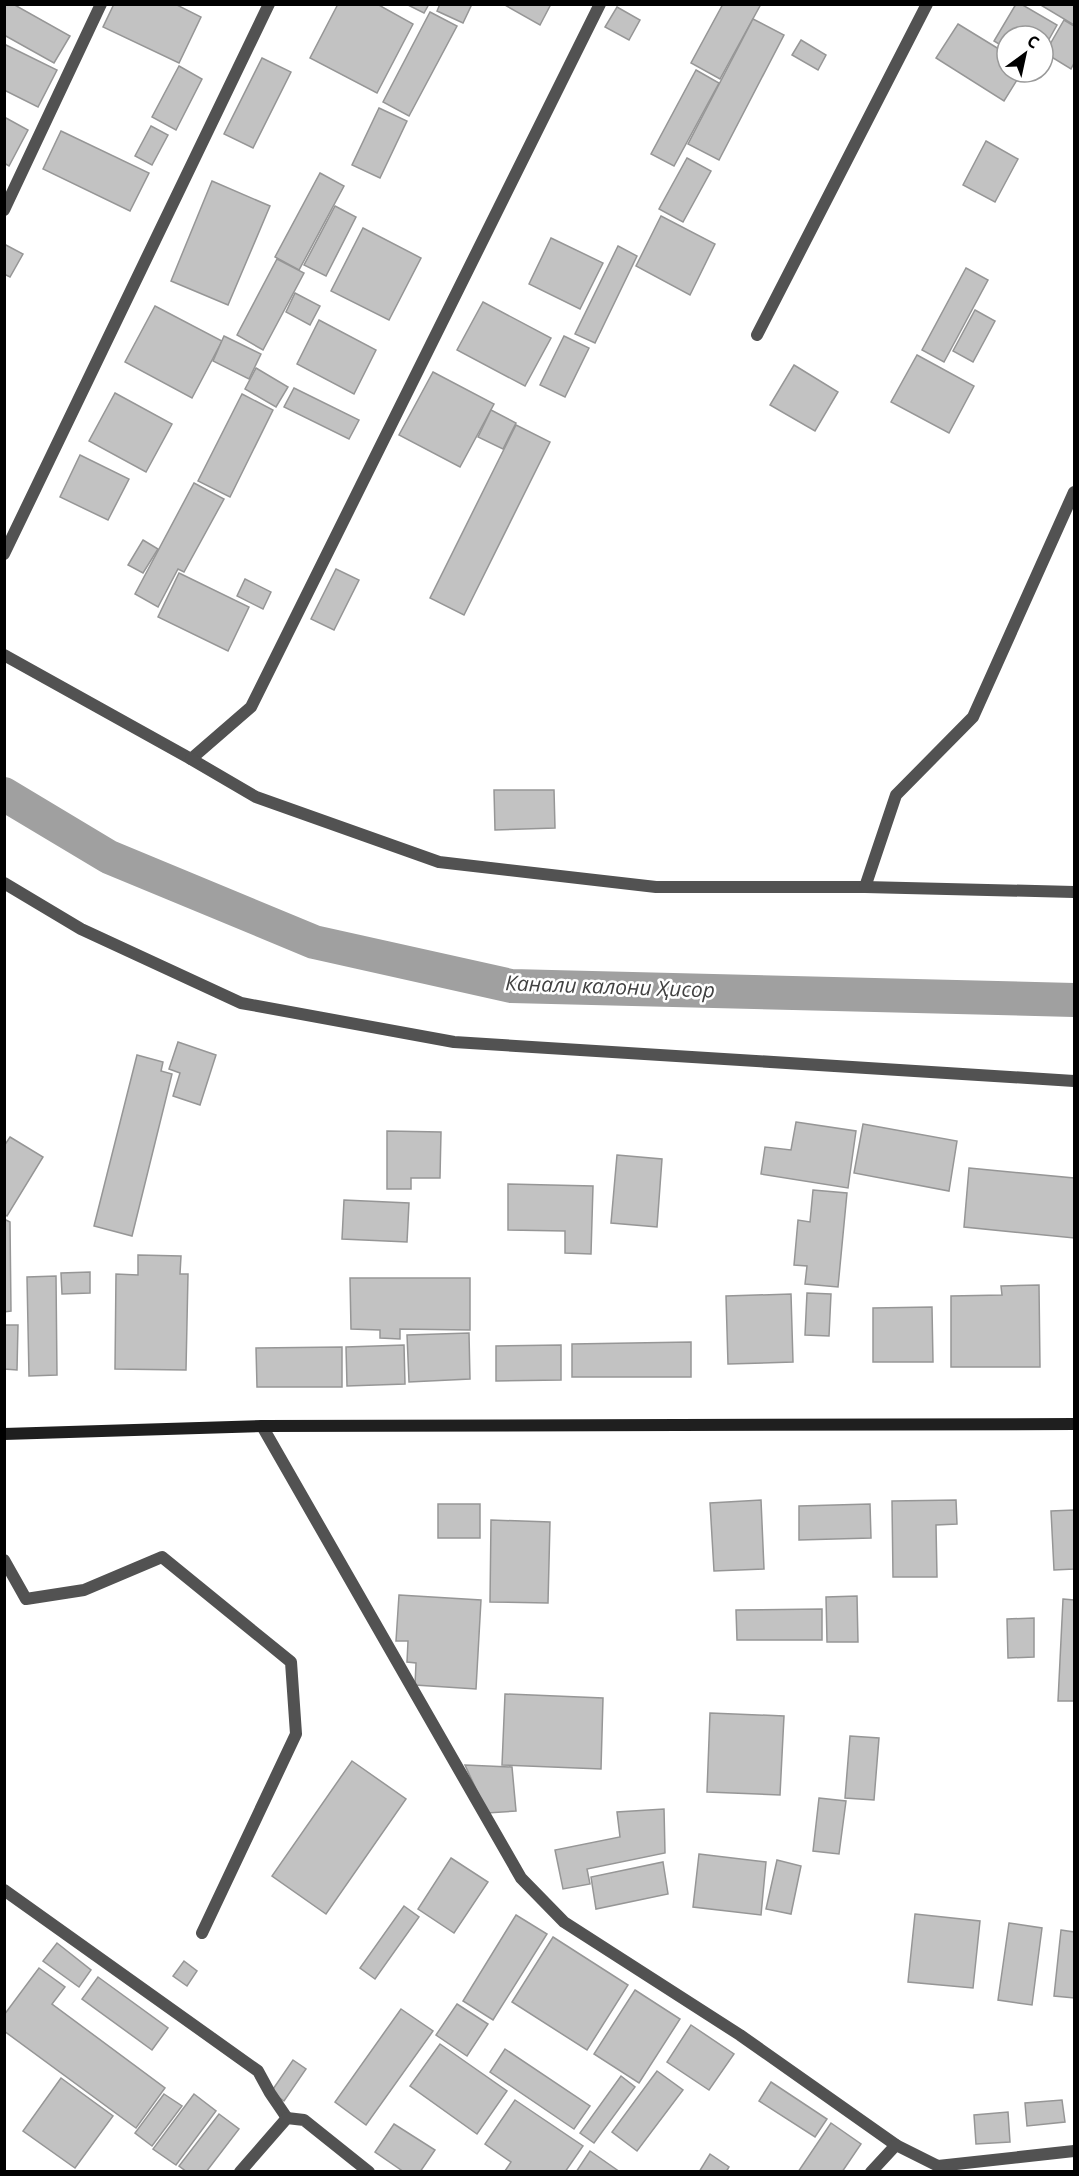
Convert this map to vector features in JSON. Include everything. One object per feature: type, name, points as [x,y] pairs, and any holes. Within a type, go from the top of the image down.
[{"type":"main road","points":[[4,1434],[262,1426],[1074,1424]]},
{"type":"street","points":[[4,210],[101,4]]},
{"type":"street","points":[[4,554],[269,4]]},
{"type":"street","points":[[191,759],[251,707],[600,4]]},
{"type":"street","points":[[758,335],[927,4]]},
{"type":"street","points":[[865,887],[896,795],[973,717],[1074,492]]},
{"type":"street","points":[[4,655],[256,797],[439,862],[656,887],[865,887],[1074,892]]},
{"type":"street","points":[[4,884],[81,929],[241,1003],[442,1040],[1074,1081]]},
{"type":"street","points":[[262,1426],[521,1878],[564,1922],[740,2035],[896,2145],[938,2166],[1074,2151]]},
{"type":"street","points":[[4,1560],[26,1599],[84,1590],[162,1557],[291,1662],[296,1734],[202,1933]]},
{"type":"street","points":[[4,1890],[258,2071],[287,2118],[304,2120],[369,2172]]},
{"type":"street","points":[[240,2172],[287,2118]]},
{"type":"street","points":[[871,2172],[896,2145]]},
{"type":"building","points":[[4,4],[13,4],[70,36],[54,63],[4,35]]},
{"type":"building","points":[[114,4],[175,4],[201,17],[179,63],[103,27]]},
{"type":"building","points":[[338,4],[377,4],[413,24],[377,93],[310,58]]},
{"type":"building","points":[[406,4],[429,4],[424,13]]},
{"type":"building","points":[[440,4],[472,4],[463,23],[437,11]]},
{"type":"building","points":[[503,4],[551,4],[540,25]]},
{"type":"building","points":[[723,4],[761,4],[720,79],[691,63]]},
{"type":"building","points":[[1016,4],[1021,4],[1057,25],[1055,29],[1055,24],[1004,24]]},
{"type":"building","points":[[1039,4],[1074,4],[1074,25]]},
{"type":"building","points":[[617,7],[640,20],[629,40],[605,27]]},
{"type":"building","points":[[430,12],[457,26],[409,116],[383,102]]},
{"type":"building","points":[[753,19],[784,35],[719,160],[688,144]]},
{"type":"building","points":[[1064,20],[1074,26],[1074,63],[1071,69],[1055,59],[1055,36]]},
{"type":"building","points":[[958,24],[995,47],[995,84],[1015,84],[1004,101],[936,58]]},
{"type":"building","points":[[801,40],[826,55],[818,70],[792,55]]},
{"type":"building","points":[[4,44],[57,70],[38,107],[4,90]]},
{"type":"building","points":[[262,58],[291,72],[253,148],[224,134]]},
{"type":"building","points":[[179,66],[202,79],[176,130],[152,117]]},
{"type":"building","points":[[696,70],[719,83],[674,166],[651,154]]},
{"type":"building","points":[[379,108],[407,121],[380,178],[352,165]]},
{"type":"building","points":[[6,118],[28,130],[9,166],[4,163],[4,122]]},
{"type":"building","points":[[151,126],[168,135],[152,165],[135,156]]},
{"type":"building","points":[[61,131],[149,173],[130,211],[43,169]]},
{"type":"building","points":[[986,141],[1018,159],[995,202],[963,185]]},
{"type":"building","points":[[687,158],[711,171],[683,222],[659,209]]},
{"type":"building","points":[[320,173],[344,186],[299,270],[275,257]]},
{"type":"building","points":[[212,181],[270,206],[228,305],[171,281]]},
{"type":"building","points":[[335,206],[356,217],[326,276],[304,265]]},
{"type":"building","points":[[661,216],[715,244],[690,295],[636,266]]},
{"type":"building","points":[[363,228],[421,258],[389,320],[331,291]]},
{"type":"building","points":[[551,238],[603,263],[580,309],[529,284]]},
{"type":"building","points":[[4,244],[23,254],[10,277],[4,274]]},
{"type":"building","points":[[618,246],[637,256],[595,343],[575,334]]},
{"type":"building","points":[[277,259],[304,273],[263,350],[237,335]]},
{"type":"building","points":[[966,268],[988,280],[944,362],[922,350]]},
{"type":"building","points":[[295,293],[320,306],[310,325],[286,312]]},
{"type":"building","points":[[483,302],[551,338],[525,386],[457,350]]},
{"type":"building","points":[[155,306],[222,341],[192,398],[125,362]]},
{"type":"building","points":[[975,310],[995,321],[973,362],[953,351]]},
{"type":"building","points":[[319,320],[376,350],[354,394],[297,364]]},
{"type":"building","points":[[224,336],[261,354],[249,379],[213,361]]},
{"type":"building","points":[[564,336],[589,348],[565,397],[540,385]]},
{"type":"building","points":[[917,355],[974,386],[949,433],[891,402]]},
{"type":"building","points":[[794,365],[838,392],[815,431],[770,405]]},
{"type":"building","points":[[256,368],[288,387],[276,407],[245,389]]},
{"type":"building","points":[[433,372],[494,404],[460,467],[399,435]]},
{"type":"building","points":[[294,388],[359,420],[349,439],[284,407]]},
{"type":"building","points":[[115,393],[172,424],[146,472],[89,441]]},
{"type":"building","points":[[242,394],[273,410],[230,497],[198,481]]},
{"type":"building","points":[[491,410],[516,423],[503,449],[478,437]]},
{"type":"building","points":[[516,425],[550,442],[464,615],[430,598]]},
{"type":"building","points":[[80,455],[129,479],[108,520],[60,497]]},
{"type":"building","points":[[194,483],[224,499],[184,572],[178,569],[158,607],[135,594]]},
{"type":"building","points":[[143,540],[158,549],[143,573],[128,565]]},
{"type":"building","points":[[336,569],[359,580],[334,630],[311,619]]},
{"type":"building","points":[[179,573],[249,607],[228,651],[158,617]]},
{"type":"building","points":[[245,579],[271,592],[263,609],[237,596]]},
{"type":"building","points":[[494,790],[554,790],[555,828],[495,830]]},
{"type":"building","points":[[178,1042],[216,1055],[200,1105],[173,1096],[180,1073],[169,1069]]},
{"type":"building","points":[[137,1055],[163,1062],[161,1071],[172,1074],[132,1236],[94,1226]]},
{"type":"building","points":[[796,1122],[856,1131],[848,1188],[761,1174],[765,1147],[791,1150]]},
{"type":"building","points":[[863,1124],[957,1141],[949,1191],[854,1173]]},
{"type":"building","points":[[387,1131],[441,1132],[440,1178],[411,1178],[411,1189],[387,1189]]},
{"type":"building","points":[[10,1137],[43,1157],[7,1216],[4,1214],[4,1146]]},
{"type":"building","points":[[617,1155],[662,1159],[657,1227],[611,1223]]},
{"type":"building","points":[[969,1168],[1074,1178],[1074,1238],[964,1227]]},
{"type":"building","points":[[508,1184],[593,1186],[591,1254],[565,1253],[565,1231],[508,1230]]},
{"type":"building","points":[[813,1190],[847,1193],[838,1287],[805,1284],[807,1266],[794,1265],[798,1220],[810,1222]]},
{"type":"building","points":[[344,1200],[409,1203],[407,1242],[342,1239]]},
{"type":"building","points":[[4,1219],[10,1222],[11,1311],[4,1312]]},
{"type":"building","points":[[138,1255],[181,1256],[180,1274],[188,1274],[186,1370],[115,1369],[116,1274],[138,1275]]},
{"type":"building","points":[[90,1272],[90,1293],[62,1294],[61,1273]]},
{"type":"building","points":[[56,1276],[57,1375],[29,1376],[27,1277]]},
{"type":"building","points":[[350,1278],[470,1278],[470,1330],[400,1329],[400,1339],[380,1338],[380,1330],[351,1329]]},
{"type":"building","points":[[1039,1285],[1040,1367],[951,1367],[951,1296],[1002,1295],[1001,1286]]},
{"type":"building","points":[[807,1293],[831,1294],[829,1336],[805,1335]]},
{"type":"building","points":[[791,1294],[793,1362],[728,1364],[726,1296]]},
{"type":"building","points":[[932,1307],[933,1362],[873,1362],[873,1308]]},
{"type":"building","points":[[4,1325],[18,1325],[17,1370],[4,1369]]},
{"type":"building","points":[[469,1333],[470,1379],[409,1382],[407,1335]]},
{"type":"building","points":[[691,1342],[691,1377],[572,1377],[572,1344]]},
{"type":"building","points":[[404,1345],[405,1384],[347,1386],[346,1347]]},
{"type":"building","points":[[561,1345],[561,1380],[496,1381],[496,1346]]},
{"type":"building","points":[[342,1347],[342,1387],[257,1387],[256,1348]]},
{"type":"building","points":[[761,1500],[764,1569],[714,1571],[710,1503]]},
{"type":"building","points":[[956,1500],[957,1524],[936,1525],[937,1577],[893,1577],[892,1501]]},
{"type":"building","points":[[438,1504],[480,1504],[480,1538],[438,1538]]},
{"type":"building","points":[[870,1504],[871,1538],[799,1540],[799,1506]]},
{"type":"building","points":[[1074,1510],[1074,1569],[1054,1570],[1051,1511]]},
{"type":"building","points":[[491,1520],[550,1522],[548,1603],[490,1602]]},
{"type":"building","points":[[399,1595],[481,1600],[476,1689],[415,1685],[416,1663],[407,1662],[408,1641],[396,1641]]},
{"type":"building","points":[[857,1596],[858,1642],[827,1642],[826,1597]]},
{"type":"building","points":[[1063,1599],[1074,1600],[1074,1701],[1058,1701]]},
{"type":"building","points":[[822,1609],[822,1640],[737,1640],[736,1610]]},
{"type":"building","points":[[1034,1618],[1034,1657],[1008,1658],[1007,1619]]},
{"type":"building","points":[[505,1694],[603,1698],[601,1769],[502,1765]]},
{"type":"building","points":[[710,1713],[784,1716],[780,1795],[707,1792]]},
{"type":"building","points":[[850,1736],[879,1738],[874,1800],[845,1798]]},
{"type":"building","points":[[352,1761],[406,1799],[326,1914],[272,1876]]},
{"type":"building","points":[[465,1765],[512,1767],[516,1811],[487,1813]]},
{"type":"building","points":[[819,1798],[846,1801],[839,1854],[813,1851]]},
{"type":"building","points":[[664,1809],[665,1853],[587,1869],[590,1884],[563,1889],[555,1850],[620,1837],[617,1812]]},
{"type":"building","points":[[699,1854],[766,1862],[761,1915],[693,1907]]},
{"type":"building","points":[[451,1858],[488,1882],[454,1933],[418,1909]]},
{"type":"building","points":[[777,1860],[801,1866],[791,1914],[766,1909]]},
{"type":"building","points":[[663,1862],[668,1894],[596,1909],[591,1877]]},
{"type":"building","points":[[404,1906],[419,1917],[375,1979],[360,1968]]},
{"type":"building","points":[[915,1914],[980,1921],[973,1988],[908,1982]]},
{"type":"building","points":[[516,1915],[547,1934],[493,2020],[463,2001]]},
{"type":"building","points":[[1009,1923],[1042,1928],[1032,2005],[998,2000]]},
{"type":"building","points":[[1061,1930],[1074,1932],[1074,1998],[1054,1996]]},
{"type":"building","points":[[553,1937],[628,1985],[587,2050],[512,2002]]},
{"type":"building","points":[[57,1943],[91,1970],[79,1987],[43,1961]]},
{"type":"building","points":[[184,1961],[197,1971],[187,1986],[173,1976]]},
{"type":"building","points":[[39,1968],[65,1987],[52,2004],[165,2088],[136,2128],[4,2031],[4,2015]]},
{"type":"building","points":[[98,1977],[168,2028],[152,2050],[82,1999]]},
{"type":"building","points":[[635,1990],[680,2019],[639,2083],[594,2054]]},
{"type":"building","points":[[457,2004],[488,2024],[467,2056],[436,2035]]},
{"type":"building","points":[[401,2009],[433,2031],[366,2125],[335,2102]]},
{"type":"building","points":[[691,2025],[734,2054],[709,2090],[667,2062]]},
{"type":"building","points":[[440,2044],[507,2091],[477,2134],[410,2086]]},
{"type":"building","points":[[505,2049],[590,2106],[574,2129],[490,2072]]},
{"type":"building","points":[[293,2060],[306,2069],[284,2101],[271,2092]]},
{"type":"building","points":[[657,2071],[683,2090],[637,2151],[612,2132]]},
{"type":"building","points":[[621,2076],[635,2087],[594,2143],[580,2133]]},
{"type":"building","points":[[61,2078],[113,2116],[75,2168],[23,2131]]},
{"type":"building","points":[[771,2082],[827,2119],[815,2137],[759,2101]]},
{"type":"building","points":[[164,2094],[182,2106],[152,2146],[135,2133]]},
{"type":"building","points":[[194,2094],[216,2111],[176,2165],[153,2149]]},
{"type":"building","points":[[515,2100],[583,2146],[565,2172],[506,2172],[511,2162],[485,2144]]},
{"type":"building","points":[[1062,2100],[1065,2122],[1027,2126],[1025,2103]]},
{"type":"building","points":[[1008,2112],[1010,2142],[976,2144],[974,2115]]},
{"type":"building","points":[[219,2114],[239,2129],[206,2172],[187,2172],[179,2166]]},
{"type":"building","points":[[831,2123],[861,2144],[842,2172],[798,2172]]},
{"type":"building","points":[[394,2124],[435,2150],[420,2172],[404,2172],[375,2152]]},
{"type":"building","points":[[590,2151],[620,2172],[576,2172]]},
{"type":"building","points":[[710,2154],[729,2167],[726,2172],[699,2172]]},
{"type":"waterway","name":"Канали калони Ҳисор","points":[[4,794],[109,857],[314,942],[511,986],[1074,1000]]}]
